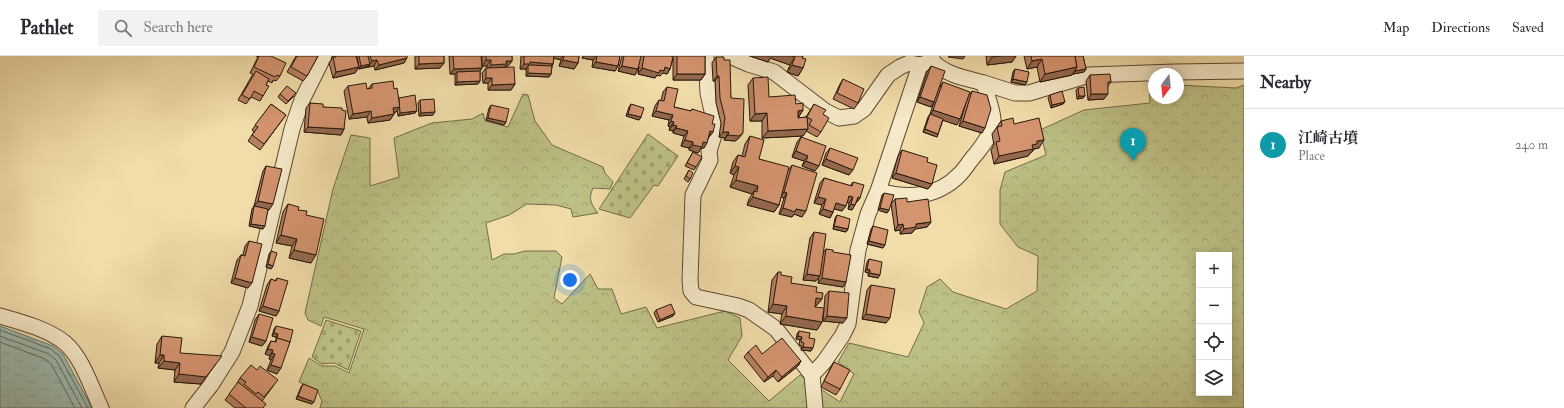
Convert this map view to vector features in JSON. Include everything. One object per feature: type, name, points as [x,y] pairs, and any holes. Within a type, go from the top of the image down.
[{"type":"street","points":[[193,408],[211,385],[232,352],[250,306],[292,129],[302,100],[324,56]]},
{"type":"street","points":[[706,56],[708,93],[716,129],[709,151],[710,160],[693,195],[690,280],[692,291],[696,297],[738,306],[749,310],[776,330],[812,375],[816,408]]},
{"type":"street","points":[[730,56],[748,64],[774,72],[825,111],[839,118],[854,116],[864,109],[888,75],[900,67],[909,63],[928,60],[947,72],[1015,93],[1029,93],[1089,74],[1244,71]]},
{"type":"street","points":[[812,375],[824,362],[842,336],[848,324],[858,250],[868,214],[928,60]]},
{"type":"street","points":[[878,191],[895,195],[914,196],[936,191],[946,186],[961,173],[983,146],[989,134],[993,120],[984,83]]},
{"type":"street","points":[[0,316],[47,332],[66,344],[77,358],[101,408]]},
{"type":"green space","points":[[1184,85],[1236,88],[1244,85],[1244,408],[320,408],[322,401],[317,390],[299,382],[309,358],[322,366],[335,366],[349,373],[364,329],[324,317],[321,326],[308,320],[305,313],[333,189],[351,135],[370,138],[370,186],[399,177],[394,138],[432,123],[472,119],[483,113],[485,121],[508,127],[523,94],[528,95],[535,121],[552,145],[603,167],[605,173],[613,182],[610,189],[593,188],[591,201],[598,213],[573,217],[571,209],[556,205],[527,204],[509,215],[486,223],[492,260],[504,254],[514,254],[525,251],[556,251],[562,257],[554,298],[562,304],[590,274],[598,289],[612,289],[621,314],[646,307],[657,328],[725,311],[740,318],[742,336],[728,360],[769,401],[800,375],[840,402],[854,374],[838,362],[849,343],[908,357],[924,323],[919,312],[927,287],[940,279],[953,292],[1006,309],[1037,291],[1038,256],[1018,247],[1000,224],[1000,190],[1005,172],[1046,155],[1040,130],[1084,110],[1148,103],[1184,104]]},
{"type":"green space","points":[[648,134],[678,156],[658,186],[654,185],[630,218],[599,209]]},
{"type":"green space","points":[[326,320],[361,331],[348,370],[334,363],[322,364],[312,357]]},
{"type":"water","points":[[0,326],[53,346],[63,354],[92,408],[0,408]]},
{"type":"building","points":[[259,56],[271,56],[286,63],[280,76],[277,75],[275,77],[254,67]]},
{"type":"building","points":[[297,56],[318,56],[307,76],[291,67]]},
{"type":"building","points":[[356,56],[359,67],[336,72],[333,57]]},
{"type":"building","points":[[359,56],[368,56],[370,64],[361,66]]},
{"type":"building","points":[[370,56],[407,56],[407,58],[379,65],[377,60],[372,61]]},
{"type":"building","points":[[419,56],[444,56],[444,63],[419,64]]},
{"type":"building","points":[[453,56],[481,56],[482,68],[454,69]]},
{"type":"building","points":[[486,56],[512,56],[512,61],[506,61],[507,64],[491,65],[491,60],[486,60]]},
{"type":"building","points":[[524,56],[554,56],[553,64],[530,62],[530,64],[524,64]]},
{"type":"building","points":[[564,56],[579,56],[578,63],[563,60]]},
{"type":"building","points":[[597,56],[620,56],[618,66],[596,62]]},
{"type":"building","points":[[624,56],[641,56],[638,69],[622,66]]},
{"type":"building","points":[[644,56],[673,57],[670,69],[665,67],[664,71],[660,70],[659,73],[642,68]]},
{"type":"building","points":[[677,56],[705,56],[705,74],[677,74]]},
{"type":"building","points":[[792,56],[803,56],[802,58],[806,59],[803,68],[792,65],[795,57]]},
{"type":"building","points":[[1031,56],[1075,56],[1077,67],[1045,74],[1042,59],[1032,61]]},
{"type":"building","points":[[1075,56],[1083,56],[1086,69],[1075,71],[1077,67]]},
{"type":"building","points":[[716,57],[724,57],[724,60],[730,60],[731,98],[744,99],[743,133],[739,136],[728,135],[729,132],[723,132],[725,118],[720,98]]},
{"type":"building","points":[[529,65],[552,66],[551,74],[528,73]]},
{"type":"building","points":[[931,66],[945,71],[934,102],[920,97]]},
{"type":"building","points":[[514,67],[515,84],[492,85],[492,78],[486,78],[486,68]]},
{"type":"building","points":[[1015,69],[1029,72],[1027,82],[1013,79]]},
{"type":"building","points":[[256,71],[269,79],[266,85],[269,86],[263,96],[254,91],[250,99],[242,95]]},
{"type":"building","points":[[480,71],[480,81],[457,82],[457,72]]},
{"type":"building","points":[[1110,74],[1111,82],[1108,82],[1108,94],[1091,94],[1090,75]]},
{"type":"building","points":[[768,77],[769,97],[795,95],[796,104],[803,103],[803,110],[798,111],[798,118],[807,117],[808,129],[768,131],[767,113],[755,114],[753,78]]},
{"type":"building","points":[[843,79],[864,89],[858,103],[837,93]]},
{"type":"building","points":[[393,81],[394,89],[397,88],[400,107],[393,108],[394,114],[372,118],[371,111],[353,114],[348,86],[366,83],[367,89],[372,88],[372,84]]},
{"type":"building","points":[[943,82],[970,92],[960,119],[933,110]]},
{"type":"building","points":[[287,86],[296,93],[288,101],[280,94]]},
{"type":"building","points":[[667,87],[678,89],[674,107],[691,111],[692,109],[714,116],[712,124],[715,124],[713,132],[710,131],[707,143],[703,142],[702,147],[693,145],[693,142],[685,140],[688,131],[676,128],[677,126],[673,125],[674,122],[671,121],[673,115],[656,111],[659,100],[664,101]]},
{"type":"building","points":[[1084,87],[1085,96],[1079,96],[1078,88]]},
{"type":"building","points":[[972,91],[987,95],[991,109],[985,128],[963,121]]},
{"type":"building","points":[[1062,91],[1065,102],[1052,105],[1050,95]]},
{"type":"building","points":[[415,95],[417,111],[400,113],[399,98]]},
{"type":"building","points":[[434,99],[435,112],[421,113],[420,100]]},
{"type":"building","points":[[310,103],[323,104],[323,107],[342,108],[342,110],[346,111],[344,129],[308,127]]},
{"type":"building","points":[[271,104],[286,115],[264,144],[252,135],[258,127],[255,125]]},
{"type":"building","points":[[631,104],[644,108],[641,117],[628,114]]},
{"type":"building","points":[[814,104],[826,110],[823,114],[829,118],[821,132],[809,125],[812,120],[807,117]]},
{"type":"building","points":[[491,105],[509,109],[506,122],[488,118]]},
{"type":"building","points":[[930,114],[943,119],[938,134],[925,129]]},
{"type":"building","points":[[1013,118],[1014,124],[1039,118],[1044,140],[1037,141],[1037,144],[1032,145],[1033,149],[999,156],[996,142],[1000,141],[997,127],[1002,126],[1001,121]]},
{"type":"building","points":[[750,136],[764,140],[759,159],[789,167],[779,205],[753,197],[754,191],[757,192],[758,186],[736,180],[739,167],[735,166],[738,155],[745,157]]},
{"type":"building","points":[[801,137],[826,146],[819,166],[806,161],[808,156],[796,151]]},
{"type":"building","points":[[830,148],[858,158],[853,170],[826,159]]},
{"type":"building","points":[[902,150],[928,158],[927,162],[937,165],[932,184],[896,173]]},
{"type":"building","points":[[693,152],[702,157],[696,167],[687,163]]},
{"type":"building","points":[[792,165],[817,173],[806,211],[796,209],[795,212],[783,208],[787,193],[784,192]]},
{"type":"building","points":[[266,166],[282,169],[273,204],[258,201]]},
{"type":"building","points":[[689,170],[693,173],[690,179],[686,176]]},
{"type":"building","points":[[824,178],[852,186],[853,182],[864,185],[860,198],[858,197],[855,205],[851,204],[853,197],[849,196],[846,206],[836,203],[833,212],[823,209],[826,199],[818,197]]},
{"type":"building","points":[[884,193],[894,195],[889,210],[880,208]]},
{"type":"building","points":[[907,198],[907,202],[928,199],[931,222],[916,224],[916,227],[904,229],[903,224],[898,225],[895,199]]},
{"type":"building","points":[[288,204],[299,207],[298,210],[307,211],[306,215],[324,219],[316,255],[294,250],[297,239],[281,235]]},
{"type":"building","points":[[254,206],[268,209],[265,226],[251,224]]},
{"type":"building","points":[[837,215],[850,219],[848,229],[834,226]]},
{"type":"building","points":[[873,226],[888,230],[885,245],[869,241]]},
{"type":"building","points":[[814,232],[826,234],[820,276],[807,274]]},
{"type":"building","points":[[249,241],[262,244],[252,283],[235,278],[241,255],[245,256]]},
{"type":"building","points":[[826,249],[833,250],[833,252],[851,255],[846,282],[822,278]]},
{"type":"building","points":[[271,251],[277,253],[273,266],[268,264]]},
{"type":"building","points":[[869,259],[882,262],[880,275],[870,273],[870,270],[867,269]]},
{"type":"building","points":[[778,272],[781,272],[781,275],[792,277],[791,283],[817,287],[816,292],[823,293],[822,299],[816,298],[815,307],[824,308],[822,322],[786,316],[787,306],[773,304]]},
{"type":"building","points":[[277,278],[288,281],[279,311],[263,306],[271,279],[276,281]]},
{"type":"building","points":[[871,285],[895,289],[890,318],[866,314]]},
{"type":"building","points":[[829,291],[849,293],[847,318],[827,316]]},
{"type":"building","points":[[671,304],[675,313],[660,320],[656,310]]},
{"type":"building","points":[[259,314],[273,318],[266,341],[252,337]]},
{"type":"building","points":[[276,326],[293,330],[290,342],[277,338],[278,334],[274,333]]},
{"type":"building","points":[[799,331],[810,333],[809,338],[815,339],[813,348],[803,347],[804,343],[801,342],[802,337],[798,336]]},
{"type":"building","points":[[162,336],[182,338],[180,353],[222,356],[206,377],[179,374],[180,363],[164,361],[164,355],[160,355]]},
{"type":"building","points":[[277,338],[290,342],[281,368],[271,365],[275,354],[272,353],[273,350],[268,349],[271,341],[276,342]]},
{"type":"building","points":[[782,338],[801,361],[782,377],[776,370],[768,377],[748,352],[756,345],[762,354]]},
{"type":"building","points":[[834,362],[850,370],[840,389],[824,381]]},
{"type":"building","points":[[251,365],[257,370],[260,366],[278,380],[264,397],[258,392],[256,394],[244,384],[246,382],[240,378]]},
{"type":"building","points":[[238,382],[266,404],[263,408],[246,408],[229,394]]},
{"type":"building","points":[[303,384],[318,390],[314,402],[298,396]]},
{"type":"place","name":"江崎古墳","points":[[1133,161]]}]
